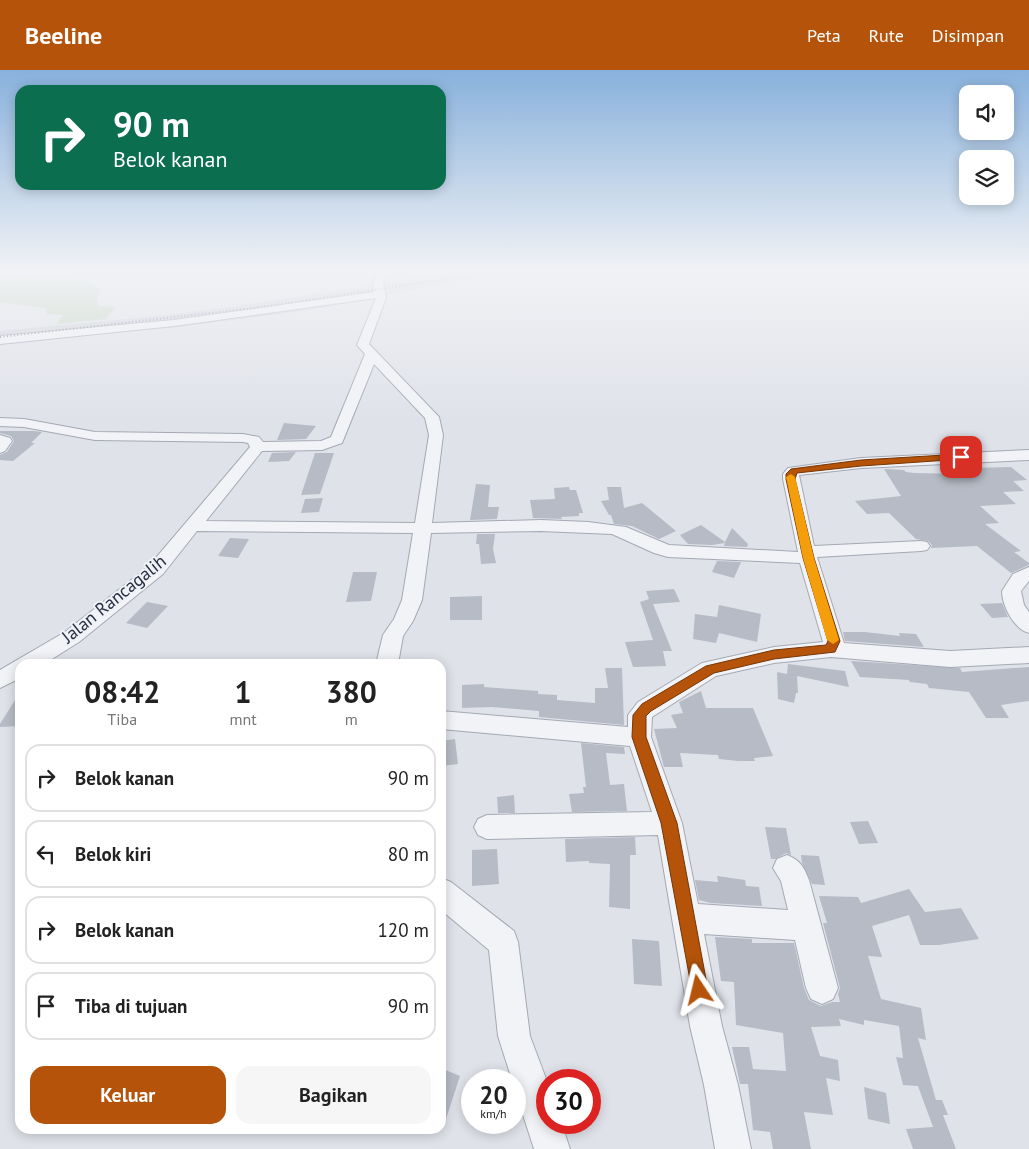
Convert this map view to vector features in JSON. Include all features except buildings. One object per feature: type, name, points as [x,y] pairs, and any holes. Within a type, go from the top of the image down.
[{"type":"street","points":[[0,340],[200,320]]},
{"type":"street","points":[[371,320],[364,341],[365,349],[427,411],[435,424],[436,435],[412,600],[394,635],[388,659]]},
{"type":"street","points":[[0,422],[24,423],[95,436],[243,438],[254,440],[258,447],[322,444],[337,440],[371,355]]},
{"type":"street","points":[[0,439],[5,442],[0,448]]},
{"type":"street","name":"Jalan Rancagalih","points":[[35,659],[72,637],[156,570],[258,447]]},
{"type":"street","points":[[831,649],[834,641],[808,554],[791,479],[791,474],[794,471],[861,463],[1029,454]]},
{"type":"street","points":[[194,526],[423,528],[537,526],[611,528],[626,532],[657,549],[668,551],[808,554],[921,546]]},
{"type":"street","points":[[1029,573],[1018,578],[1012,588],[1011,600],[1029,626]]},
{"type":"street","points":[[733,1149],[721,1085],[706,1026],[669,823],[639,737],[640,715],[646,708],[710,669],[774,654],[831,649],[950,659],[1029,655]]},
{"type":"street","points":[[0,680],[15,671]]},
{"type":"street","points":[[446,720],[639,737]]},
{"type":"street","points":[[487,827],[669,823]]},
{"type":"street","points":[[786,868],[793,874],[795,880],[822,988]]},
{"type":"street","points":[[446,896],[503,942],[514,1036],[552,1149]]},
{"type":"street","points":[[686,918],[806,926]]},
{"type":"shaded area","points":[[113,320],[230,320],[170,328],[0,341],[0,331]]},
{"type":"green space","points":[[59,320],[93,320],[57,324]]},
{"type":"railway","points":[[0,337],[146,320]]},
{"type":"slow traffic","points":[[791,477],[808,558],[833,640]]},
{"type":"route","points":[[699,990],[669,823],[639,737],[640,715],[646,708],[710,669],[774,654],[821,652],[831,649],[834,641],[808,558],[791,479],[791,474],[794,471],[861,463],[961,457]]}]
